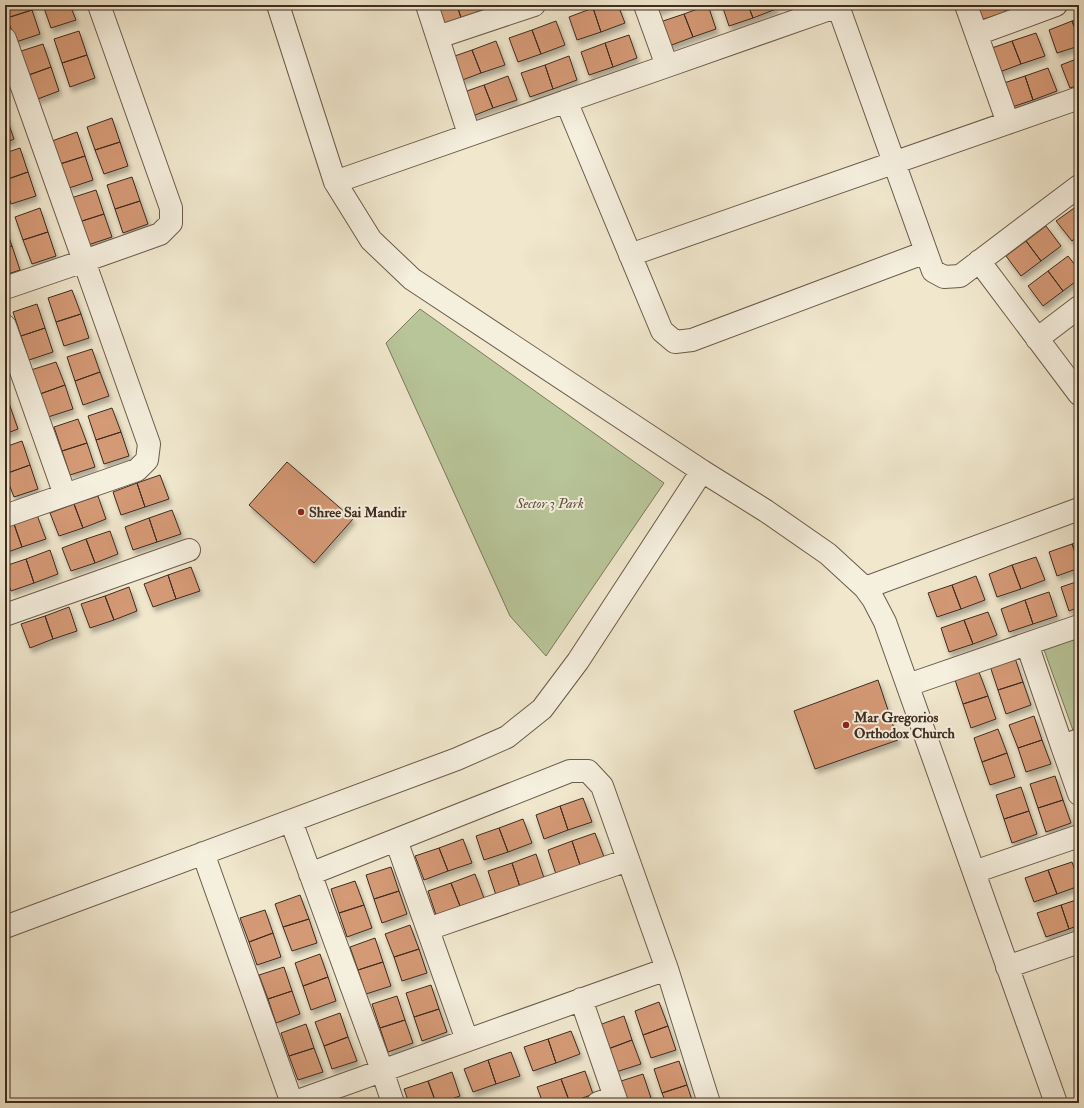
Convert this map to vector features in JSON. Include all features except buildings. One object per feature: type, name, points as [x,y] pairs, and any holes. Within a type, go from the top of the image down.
[{"type":"street","points":[[5,288],[160,234],[171,223],[171,208],[99,5]]},
{"type":"street","points":[[278,5],[334,182],[371,240],[412,279],[828,554],[865,588],[873,599],[885,622],[908,685],[1056,1103]]},
{"type":"street","points":[[427,5],[469,134]]},
{"type":"street","points":[[438,37],[534,5]]},
{"type":"street","points":[[645,5],[667,66]]},
{"type":"street","points":[[966,5],[1008,123]]},
{"type":"street","points":[[977,34],[1056,5]]},
{"type":"street","points":[[334,182],[839,6],[933,271],[944,277],[960,276],[1079,186]]},
{"type":"street","points":[[5,39],[10,69],[84,261],[149,444],[147,460],[137,470],[5,516]]},
{"type":"street","points":[[630,255],[1079,98]]},
{"type":"street","points":[[566,101],[662,330],[675,342],[692,340],[926,252]]},
{"type":"street","points":[[979,261],[1079,394]]},
{"type":"street","points":[[1037,338],[1079,308]]},
{"type":"street","points":[[5,326],[65,495]]},
{"type":"street","points":[[5,927],[457,759],[507,737],[542,709],[578,661],[702,471]]},
{"type":"street","points":[[865,588],[1079,510]]},
{"type":"street","points":[[5,615],[188,550]]},
{"type":"street","points":[[908,685],[1079,626]]},
{"type":"street","points":[[1027,644],[1071,743],[1079,794]]},
{"type":"street","points":[[310,874],[570,771],[588,771],[602,786],[667,969],[709,1103]]},
{"type":"street","points":[[291,821],[393,1103]]},
{"type":"street","points":[[974,872],[1079,836]]},
{"type":"street","points":[[396,840],[467,1040]]},
{"type":"street","points":[[203,853],[292,1103],[667,969]]},
{"type":"street","points":[[428,929],[628,860]]},
{"type":"street","points":[[1008,967],[1079,942]]},
{"type":"street","points":[[581,1000],[610,1101]]},
{"type":"green space","name":"Sector 3 Park","points":[[420,309],[664,483],[546,656],[510,616],[386,343]]},
{"type":"green space","points":[[1079,634],[1079,731],[1074,733],[1043,647]]},
{"type":"place","name":"Shree Sai Mandir","points":[[301,512]]},
{"type":"place","name":"Mar Gregorios Orthodox Church","points":[[846,725]]}]
